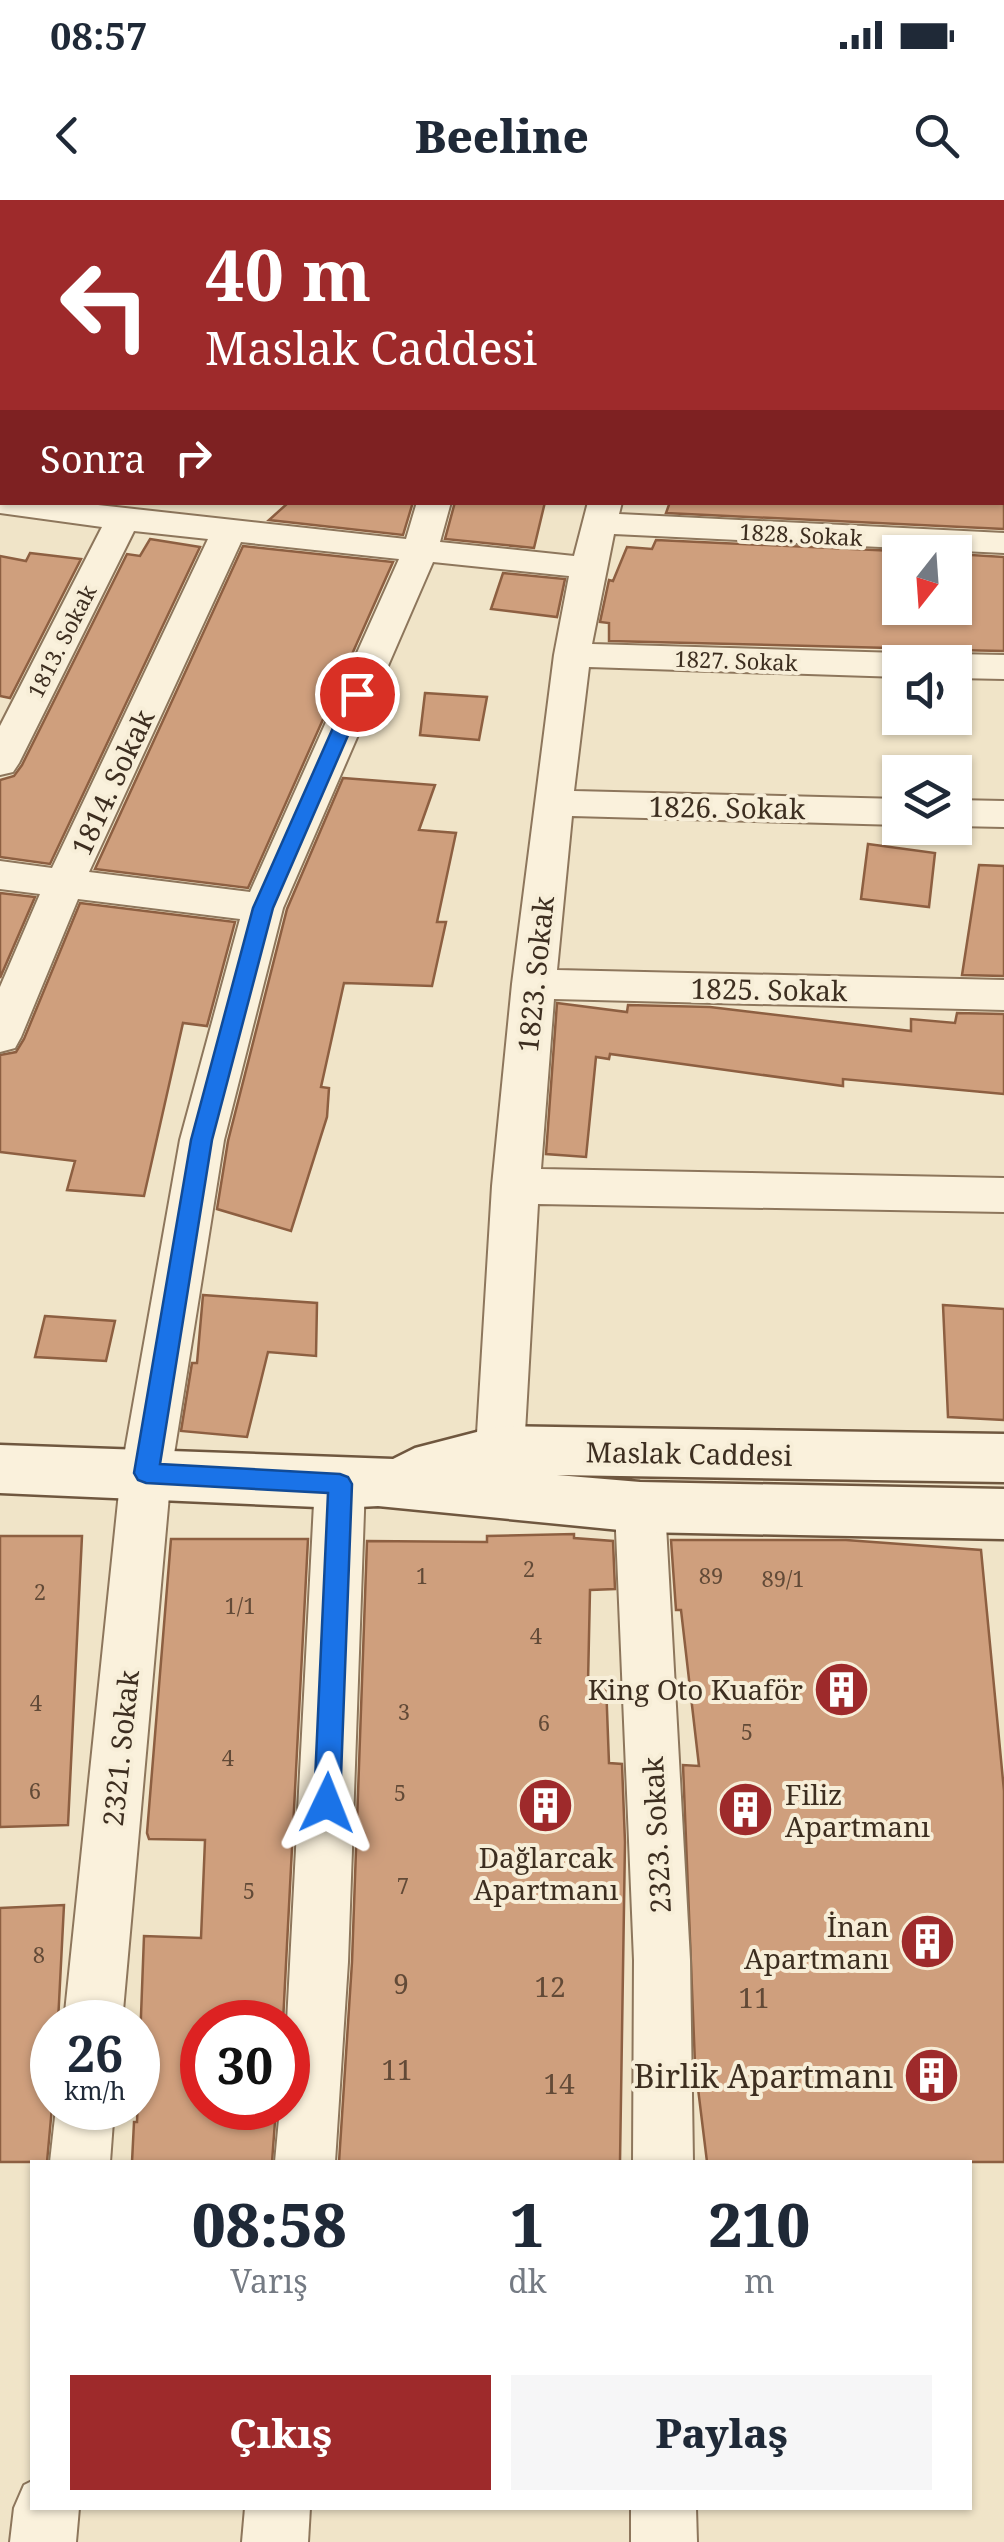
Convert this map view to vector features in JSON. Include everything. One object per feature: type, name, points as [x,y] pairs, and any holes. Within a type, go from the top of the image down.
[{"type":"main road","name":"Maslak Caddesi","points":[[359,1483],[500,1450],[1004,1458]]},
{"type":"main road","name":"Maslak Caddesi","points":[[0,1468],[359,1483],[640,1507],[1004,1514]]},
{"type":"street","points":[[14,505],[122,520],[188,513],[230,530],[590,568]]},
{"type":"street","name":"2321. Sokak","points":[[95,2000],[146,1473],[202,1140],[263,908],[420,551],[433,505]]},
{"type":"street","name":"1828. Sokak","points":[[602,513],[1004,543]]},
{"type":"street","name":"1823. Sokak","points":[[500,1450],[514,1186],[533,984],[572,656],[602,513]]},
{"type":"street","name":"1813. Sokak","points":[[0,763],[12,712],[122,520]]},
{"type":"street","name":"1814. Sokak","points":[[0,1037],[64,884],[230,530]]},
{"type":"street","name":"1827. Sokak","points":[[572,656],[882,665]]},
{"type":"street","points":[[972,667],[1004,668]]},
{"type":"street","name":"1826. Sokak","points":[[554,803],[882,812]]},
{"type":"street","points":[[972,813],[1004,814]]},
{"type":"street","points":[[0,875],[263,908]]},
{"type":"street","name":"1825. Sokak","points":[[533,984],[1004,995]]},
{"type":"street","points":[[514,1186],[1004,1195]]},
{"type":"street","points":[[305,2160],[359,1483]]},
{"type":"street","name":"2323. Sokak","points":[[640,1507],[662,1960],[663,2160]]},
{"type":"street","points":[[80,2160],[83,2130]]},
{"type":"street","points":[[43,2542],[46,2510]]},
{"type":"street","points":[[276,2542],[278,2510]]},
{"type":"street","points":[[664,2510],[664,2542]]},
{"type":"building","points":[[286,505],[412,505],[403,535],[269,520]]},
{"type":"building","points":[[454,505],[544,505],[534,548],[445,539]]},
{"type":"building","points":[[669,505],[1004,505],[1004,529],[666,513]]},
{"type":"building","points":[[150,539],[200,547],[50,864],[0,857],[0,780],[14,776],[22,765],[127,554],[140,556]]},
{"type":"building","points":[[656,540],[882,550],[882,625],[972,625],[972,555],[1004,557],[1004,651],[972,650],[972,645],[882,648],[609,641],[609,623],[600,622],[609,580],[613,581],[627,547],[652,549]]},
{"type":"building","points":[[243,546],[393,562],[248,888],[95,869]]},
{"type":"building","points":[[30,553],[81,559],[10,698],[0,696],[0,556],[26,561]]},
{"type":"building","points":[[503,573],[565,579],[557,617],[491,609]]},
{"type":"building","points":[[425,693],[487,697],[479,740],[420,735]]},
{"type":"building","points":[[343,778],[435,785],[419,830],[456,833],[437,922],[446,922],[432,986],[344,983],[321,1087],[329,1088],[327,1117],[291,1231],[217,1209],[228,1141],[287,909]]},
{"type":"building","points":[[868,844],[935,853],[929,907],[861,899]]},
{"type":"building","points":[[979,865],[1004,866],[1004,976],[962,975]]},
{"type":"building","points":[[0,893],[35,897],[0,978]]},
{"type":"building","points":[[80,903],[235,922],[207,1026],[183,1023],[144,1196],[67,1190],[75,1161],[0,1152],[0,1055],[16,1052],[24,1039]]},
{"type":"building","points":[[557,1003],[627,1012],[628,1005],[710,1007],[911,1031],[911,1019],[955,1023],[957,1013],[1004,1014],[1004,1094],[843,1079],[843,1086],[610,1054],[609,1059],[596,1057],[586,1157],[546,1154]]},
{"type":"building","points":[[203,1295],[317,1303],[316,1356],[268,1352],[247,1437],[181,1431],[192,1363],[197,1363]]},
{"type":"building","points":[[943,1305],[1004,1309],[1004,1420],[948,1417]]},
{"type":"building","points":[[45,1316],[115,1321],[106,1361],[35,1357]]},
{"type":"building","points":[[574,1534],[574,1538],[613,1541],[615,1589],[590,1590],[588,1683],[606,1683],[609,1763],[622,1764],[625,1842],[620,2160],[339,2160],[352,1962],[367,1541],[487,1542],[487,1536]]},
{"type":"building","points":[[0,1536],[82,1536],[68,1825],[0,1827]]},
{"type":"building","points":[[171,1539],[308,1539],[284,2000],[180,2000],[180,2130],[274,2130],[272,2160],[132,2160],[134,2130],[160,2130],[160,2000],[142,2000],[144,1936],[201,1938],[205,1840],[149,1839]]},
{"type":"building","points":[[671,1540],[846,1540],[981,1550],[1004,1791],[1004,2162],[707,2160],[695,2064],[683,1765],[699,1766],[681,1610],[676,1610]]},
{"type":"building","points":[[64,1905],[59,2000],[30,2000],[30,2130],[50,2130],[47,2160],[0,2162],[0,1908]]},
{"type":"place","name":"King Oto Kuaför","points":[[842,1689]]},
{"type":"place","name":"Dağlarcak Apartmanı","points":[[546,1806]]},
{"type":"place","name":"Filiz Apartmanı","points":[[746,1810]]},
{"type":"place","name":"İnan Apartmanı","points":[[928,1942]]},
{"type":"place","name":"Birlik Apartmanı","points":[[932,2075]]},
{"type":"route","points":[[327,1803],[340,1484],[146,1473],[202,1140],[263,908],[357,694]]}]
